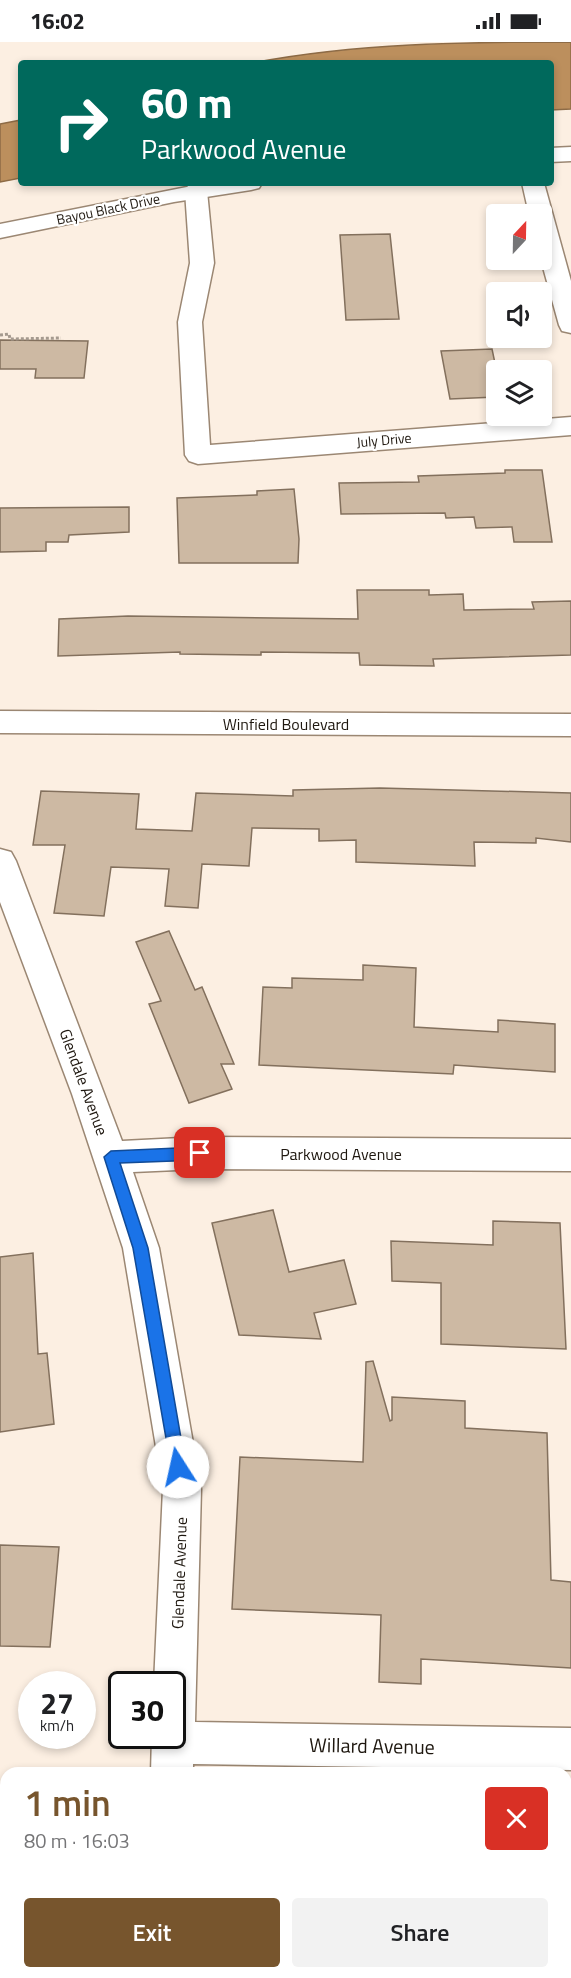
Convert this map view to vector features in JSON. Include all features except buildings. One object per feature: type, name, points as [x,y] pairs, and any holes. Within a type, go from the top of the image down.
[{"type":"street","points":[[554,155],[571,154]]},
{"type":"street","name":"Bayou Black Drive","points":[[0,231],[230,186]]},
{"type":"street","points":[[534,186],[538,204]]},
{"type":"street","name":"July Drive","points":[[196,191],[202,263],[190,322],[198,455],[571,426]]},
{"type":"street","points":[[552,256],[571,325]]},
{"type":"street","name":"Winfield Boulevard","points":[[0,722],[571,725]]},
{"type":"street","name":"Glendale Avenue","points":[[0,861],[90,1094],[141,1248],[182,1489],[172,1758]]},
{"type":"street","name":"Parkwood Avenue","points":[[111,1157],[200,1153],[571,1155]]},
{"type":"street","name":"Willard Avenue","points":[[172,1758],[571,1749]]},
{"type":"path","points":[[0,335],[9,334],[10,339],[61,338]]},
{"type":"shaded area","points":[[571,42],[571,109],[554,110],[554,60],[269,60],[331,51],[451,43]]},
{"type":"shaded area","points":[[18,121],[18,179],[0,182],[0,124]]},
{"type":"route","points":[[178,1467],[141,1248],[111,1157],[200,1153]]}]
